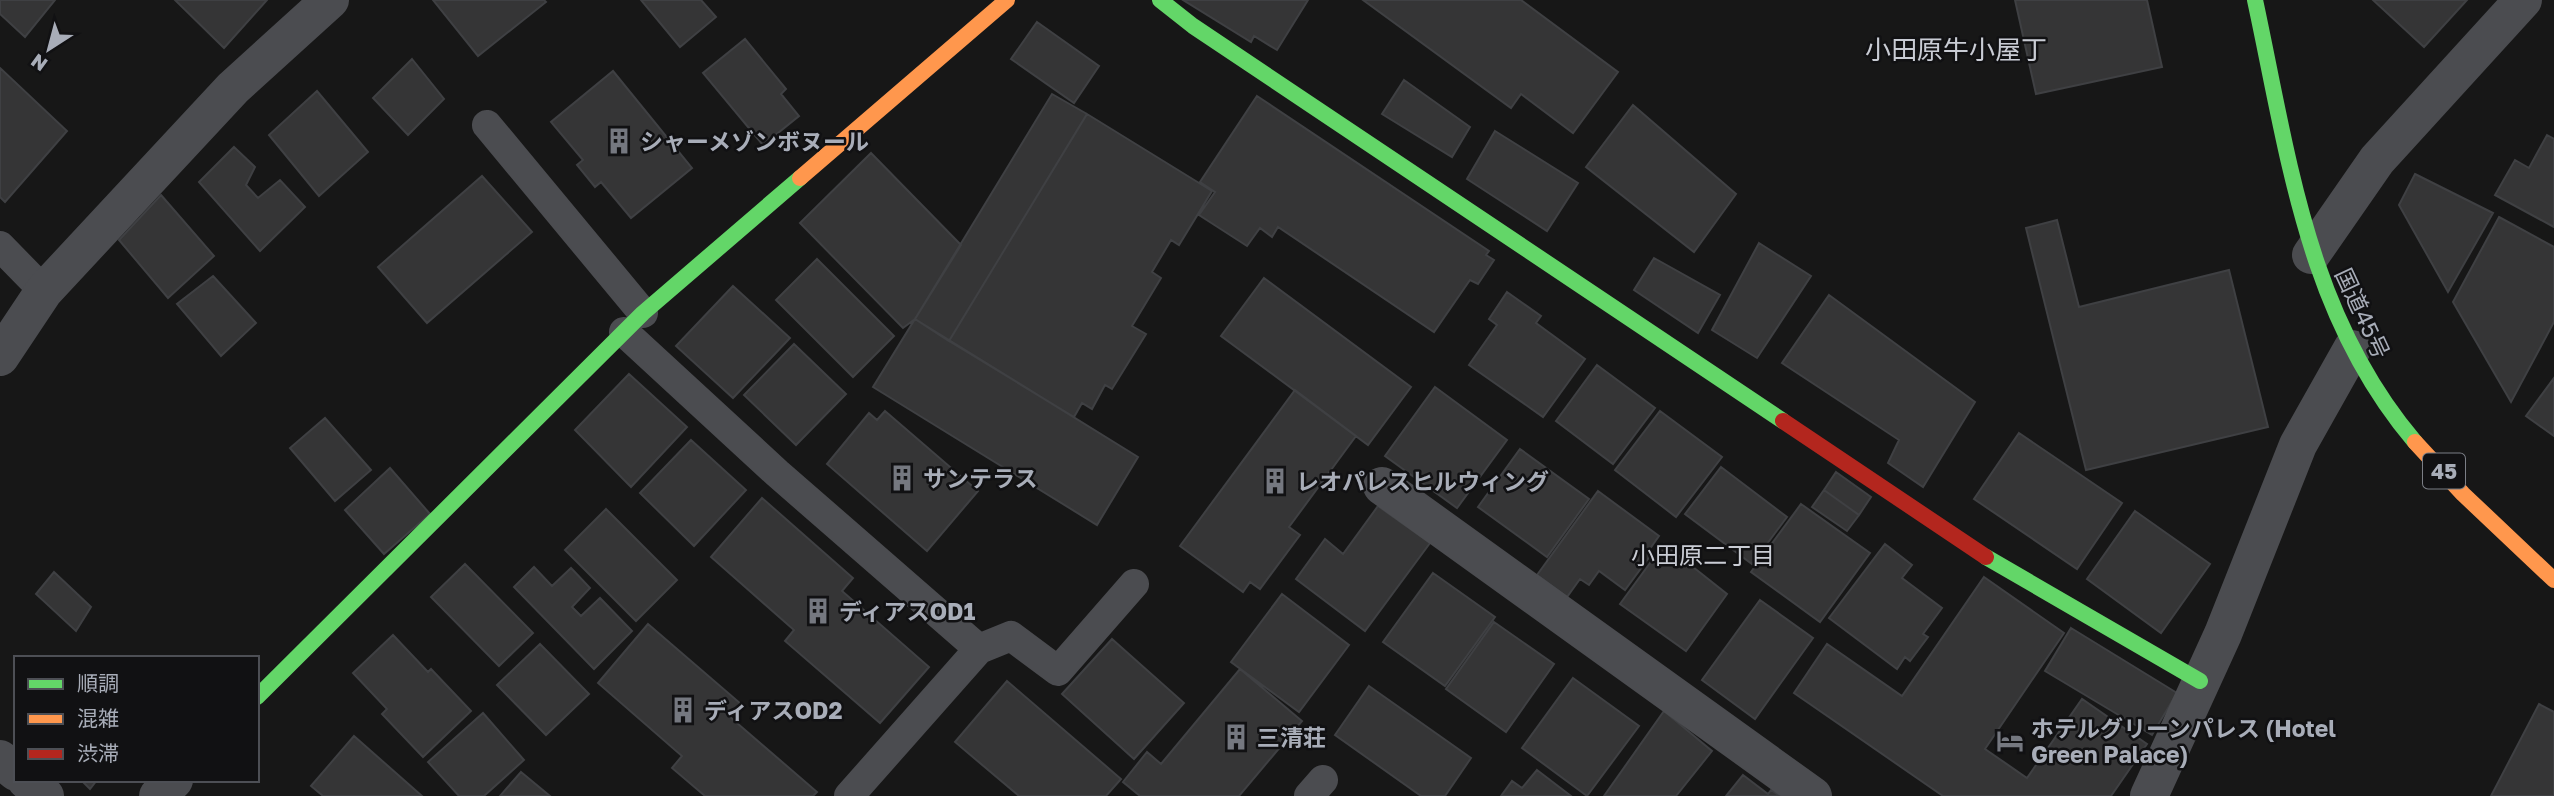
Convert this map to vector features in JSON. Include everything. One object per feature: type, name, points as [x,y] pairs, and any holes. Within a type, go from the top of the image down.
[{"type":"main road","points":[[259,695],[634,322],[1007,0]]},
{"type":"main road","points":[[1160,0],[1193,26],[1994,562],[2200,681]]},
{"type":"main road","name":"国道45号","points":[[2255,0],[2311,255],[2352,349],[2381,399],[2414,441],[2554,580]]},
{"type":"street","points":[[0,357],[44,291],[233,88],[330,0]]},
{"type":"street","points":[[2311,255],[2377,160],[2523,0]]},
{"type":"street","points":[[2150,796],[2223,634],[2298,445],[2352,349]]},
{"type":"street","points":[[1382,486],[1813,796]]},
{"type":"street","points":[[0,759],[14,770]]},
{"type":"street","points":[[28,782],[45,796]]},
{"type":"street","points":[[158,796],[172,782]]},
{"type":"lane","points":[[487,125],[634,322],[777,472],[979,649]]},
{"type":"lane","points":[[0,246],[44,291]]},
{"type":"lane","points":[[849,796],[979,649],[1011,636],[1058,671],[1134,584]]},
{"type":"building","points":[[0,0],[55,0],[25,37],[0,14]]},
{"type":"building","points":[[175,0],[267,0],[224,48]]},
{"type":"building","points":[[433,0],[544,0],[546,2],[478,56]]},
{"type":"building","points":[[641,0],[701,0],[716,17],[680,47]]},
{"type":"building","points":[[1183,0],[1308,0],[1277,50],[1254,36],[1251,42]]},
{"type":"building","points":[[1363,0],[1521,0],[1618,72],[1573,133],[1521,94],[1511,108]]},
{"type":"building","points":[[2015,0],[2147,0],[2162,67],[2036,94]]},
{"type":"building","points":[[2373,0],[2467,0],[2424,47]]},
{"type":"building","points":[[1037,22],[1099,66],[1074,103],[1011,59]]},
{"type":"building","points":[[745,39],[786,89],[781,94],[799,116],[763,145],[703,73]]},
{"type":"building","points":[[412,59],[444,99],[408,135],[373,98]]},
{"type":"building","points":[[0,68],[67,131],[5,202],[0,197]]},
{"type":"building","name":"シャーメゾンボヌール","points":[[613,71],[692,168],[631,218],[601,182],[595,187],[577,165],[583,160],[551,122]]},
{"type":"building","points":[[1404,80],[1470,127],[1452,157],[1382,114]]},
{"type":"building","points":[[317,91],[368,152],[319,196],[269,135]]},
{"type":"building","points":[[1052,94],[1087,114],[949,341],[915,319]]},
{"type":"building","points":[[1257,96],[1489,251],[1486,255],[1494,260],[1478,284],[1470,280],[1434,332],[1278,227],[1272,237],[1260,228],[1247,246],[1199,215],[1215,192],[1200,182]]},
{"type":"building","points":[[1633,105],[1736,194],[1694,252],[1586,167]]},
{"type":"building","points":[[1087,114],[1212,191],[1179,245],[1171,240],[1152,272],[1161,278],[1132,326],[1146,334],[1112,389],[1105,385],[1092,409],[1082,403],[1074,417],[949,341]]},
{"type":"building","points":[[1495,131],[1578,183],[1547,231],[1467,179]]},
{"type":"building","points":[[2547,135],[2554,139],[2554,227],[2495,195],[2515,160],[2529,168]]},
{"type":"building","points":[[234,147],[255,167],[246,185],[258,198],[280,180],[305,207],[260,251],[199,182]]},
{"type":"building","points":[[871,153],[961,245],[915,319],[903,328],[800,223]]},
{"type":"building","points":[[2415,174],[2493,213],[2448,292],[2399,205]]},
{"type":"building","points":[[482,176],[532,232],[427,323],[378,267]]},
{"type":"building","points":[[161,195],[214,256],[168,298],[119,240]]},
{"type":"building","points":[[2499,217],[2554,247],[2554,322],[2511,402],[2453,302]]},
{"type":"building","points":[[2057,220],[2079,307],[2229,270],[2268,427],[2086,470],[2026,228]]},
{"type":"building","points":[[1759,243],[1811,276],[1757,358],[1712,330]]},
{"type":"building","points":[[1654,258],[1720,295],[1698,333],[1634,290]]},
{"type":"building","points":[[817,259],[894,336],[853,377],[776,300]]},
{"type":"building","points":[[213,276],[256,323],[221,356],[177,304]]},
{"type":"building","points":[[1264,278],[1411,387],[1368,445],[1221,336]]},
{"type":"building","points":[[733,286],[790,338],[733,398],[676,346]]},
{"type":"building","points":[[1507,292],[1541,316],[1536,323],[1585,359],[1543,417],[1469,365],[1497,325],[1489,319]]},
{"type":"building","points":[[1829,295],[1975,402],[1923,487],[1888,463],[1899,440],[1782,363]]},
{"type":"building","points":[[915,319],[1138,457],[1097,525],[873,387]]},
{"type":"building","points":[[794,344],[846,394],[796,445],[744,395]]},
{"type":"building","points":[[1597,365],[1655,408],[1613,464],[1556,421]]},
{"type":"building","points":[[629,374],[687,427],[631,487],[575,430]]},
{"type":"building","points":[[2554,378],[2554,436],[2526,416]]},
{"type":"building","points":[[1435,387],[1507,440],[1457,508],[1385,456]]},
{"type":"building","name":"レオパレスヒルウィング","points":[[1295,390],[1356,436],[1289,527],[1300,535],[1260,589],[1250,582],[1243,592],[1180,546]]},
{"type":"building","name":"サンテラス","points":[[885,411],[978,491],[927,551],[827,464],[869,413],[877,420]]},
{"type":"building","points":[[1660,411],[1722,457],[1676,517],[1615,470]]},
{"type":"building","points":[[325,418],[371,470],[335,501],[290,448]]},
{"type":"building","points":[[2019,433],[2122,503],[2077,569],[1974,499]]},
{"type":"building","points":[[691,440],[746,490],[694,546],[640,493]]},
{"type":"building","points":[[1520,449],[1589,499],[1547,557],[1478,507]]},
{"type":"building","points":[[1721,467],[1787,517],[1752,564],[1685,514]]},
{"type":"building","points":[[390,468],[430,514],[384,554],[345,510]]},
{"type":"building","points":[[1836,472],[1871,497],[1859,515],[1824,490]]},
{"type":"building","points":[[1824,490],[1859,515],[1847,531],[1812,507]]},
{"type":"building","points":[[1598,491],[1659,536],[1647,553],[1650,556],[1625,590],[1599,571],[1589,585],[1580,579],[1567,597],[1537,575]]},
{"type":"building","name":"ディアスOD1","points":[[762,498],[853,578],[842,591],[929,667],[880,723],[785,641],[794,630],[711,557]]},
{"type":"building","points":[[1801,504],[1870,553],[1820,622],[1751,572]]},
{"type":"building","points":[[1378,506],[1430,543],[1365,631],[1296,579],[1325,539],[1343,554]]},
{"type":"building","points":[[606,509],[677,580],[636,621],[565,550]]},
{"type":"building","points":[[2135,511],[2210,564],[2161,633],[2087,579]]},
{"type":"building","points":[[1664,544],[1727,594],[1686,651],[1620,604]]},
{"type":"building","points":[[1885,544],[1912,565],[1902,578],[1942,608],[1923,634],[1928,637],[1910,661],[1905,657],[1897,669],[1829,618]]},
{"type":"building","points":[[465,564],[533,633],[499,666],[431,597]]},
{"type":"building","points":[[534,567],[552,586],[571,568],[590,588],[572,607],[581,616],[600,598],[632,631],[594,669],[514,587]]},
{"type":"building","points":[[54,572],[91,607],[76,631],[36,594]]},
{"type":"building","points":[[1433,573],[1495,617],[1445,686],[1383,642]]},
{"type":"building","points":[[1984,577],[2064,633],[1985,749],[2027,778],[2082,699],[2147,744],[2111,796],[1943,796],[1794,693],[1827,644],[1902,696]]},
{"type":"building","points":[[1282,594],[1349,645],[1299,712],[1231,662]]},
{"type":"building","points":[[1760,600],[1813,638],[1755,719],[1702,680]]},
{"type":"building","points":[[1494,622],[1554,664],[1506,732],[1446,689]]},
{"type":"building","name":"ディアスOD2","points":[[648,624],[741,704],[730,717],[817,792],[813,796],[705,796],[672,768],[682,756],[598,683]]},
{"type":"building","points":[[2071,628],[2177,693],[2152,735],[2045,671]]},
{"type":"building","points":[[393,635],[428,672],[431,669],[471,711],[423,757],[382,714],[387,709],[353,673]]},
{"type":"building","points":[[1112,639],[1184,703],[1134,759],[1062,694]]},
{"type":"building","points":[[540,644],[589,694],[546,735],[497,685]]},
{"type":"building","name":"三清荘","points":[[1240,669],[1302,721],[1239,796],[1140,796],[1123,782],[1147,752],[1161,764]]},
{"type":"building","points":[[1573,678],[1639,726],[1587,796],[1522,748]]},
{"type":"building","points":[[1007,681],[1121,779],[1106,796],[1019,796],[955,742]]},
{"type":"building","points":[[1369,686],[1471,758],[1445,796],[1421,796],[1335,735]]},
{"type":"building","points":[[2539,704],[2554,712],[2554,796],[2491,796]]},
{"type":"building","points":[[1664,711],[1712,751],[1676,796],[1604,796]]},
{"type":"building","points":[[483,713],[524,760],[484,796],[459,796],[428,762]]},
{"type":"building","points":[[354,736],[422,796],[323,796],[311,786]]},
{"type":"building","points":[[1537,770],[1571,796],[1501,796],[1512,781],[1522,788]]},
{"type":"building","points":[[521,772],[550,796],[500,796]]},
{"type":"building","points":[[1743,775],[1768,794],[1771,790],[1780,796],[1726,796]]},
{"type":"building","points":[[83,782],[95,782],[90,789]]},
{"type":"traffic: fast","points":[[1160,0],[1193,26],[1783,421]]},
{"type":"traffic: fast","points":[[2255,0],[2292,176],[2307,233],[2326,288],[2349,342],[2379,393],[2415,442]]},
{"type":"traffic: fast","points":[[259,695],[643,313],[800,178]]},
{"type":"traffic: fast","points":[[1986,557],[2200,681]]},
{"type":"traffic: slow","points":[[800,178],[1007,0]]},
{"type":"traffic: slow","points":[[2415,442],[2463,494],[2554,580]]},
{"type":"traffic: jam","points":[[1783,421],[1986,557]]},
{"type":"place","name":"シャーメゾンボヌール","points":[[619,141]]},
{"type":"place","name":"サンテラス","points":[[902,478]]},
{"type":"place","name":"レオパレスヒルウィング","points":[[1275,481]]},
{"type":"place","name":"ディアスOD1","points":[[818,611]]},
{"type":"place","name":"ディアスOD2","points":[[683,710]]},
{"type":"place","name":"三清荘","points":[[1236,737]]},
{"type":"place","name":"ホテルグリーンパレス (Hotel Green Palace)","points":[[2010,741]]},
{"type":"district","name":"小田原牛小屋丁","points":[[1956,49]]},
{"type":"district","name":"小田原二丁目","points":[[1703,554]]}]
